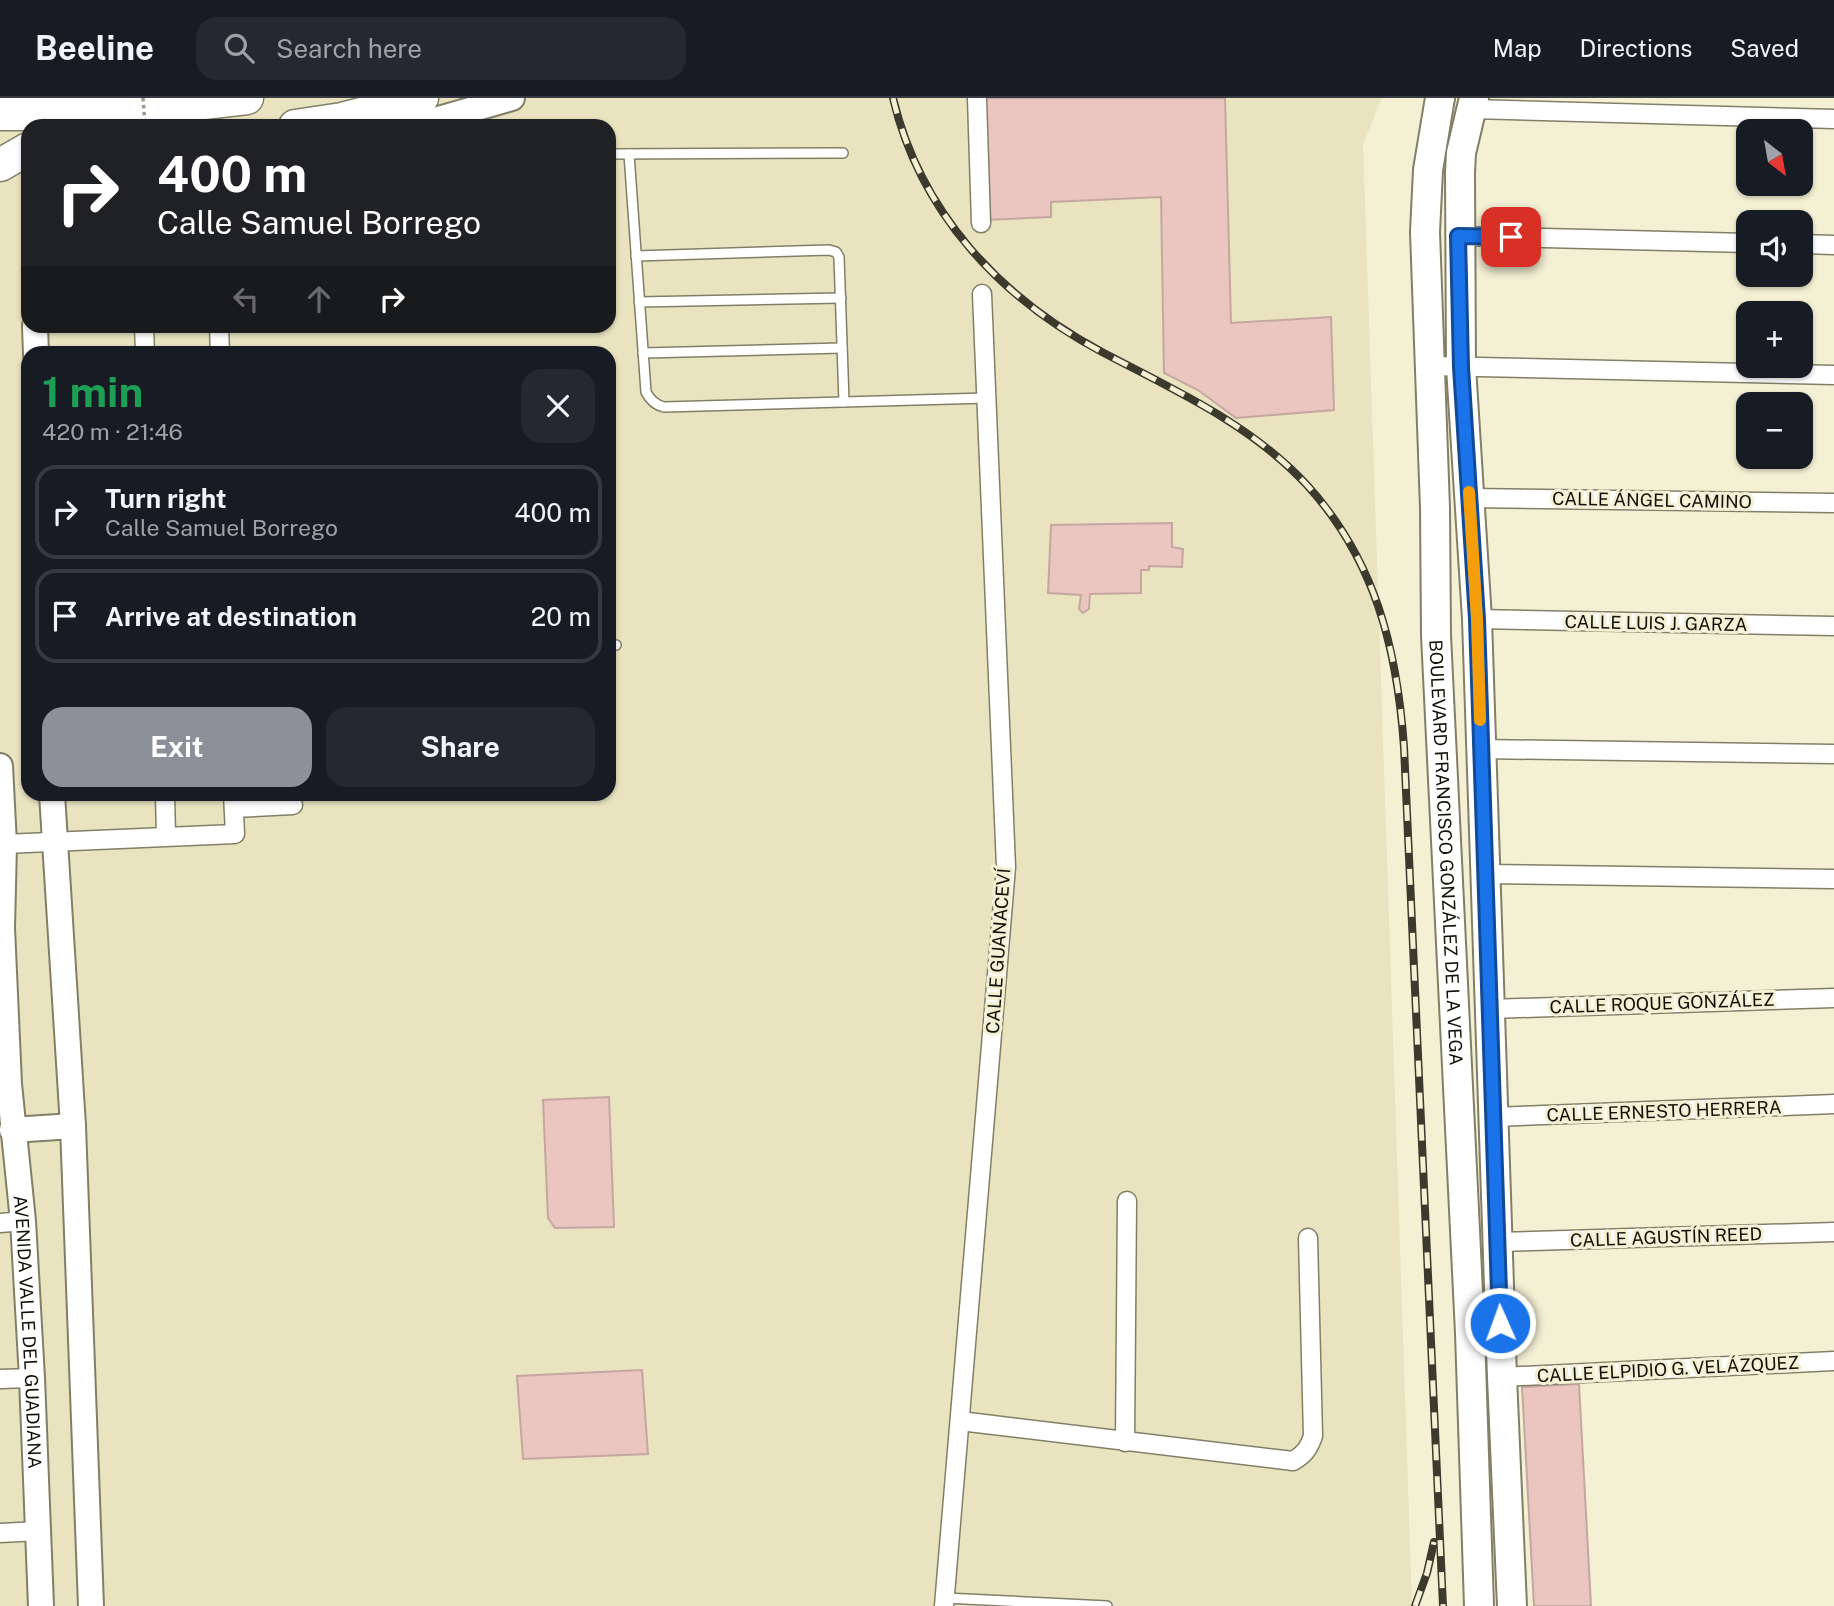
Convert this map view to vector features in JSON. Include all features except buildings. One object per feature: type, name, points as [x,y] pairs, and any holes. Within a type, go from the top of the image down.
[{"type":"highway","points":[[0,114],[81,114],[247,98]]},
{"type":"highway","points":[[342,119],[422,98]]},
{"type":"highway","points":[[0,149],[21,149]]},
{"type":"highway","points":[[0,165],[21,153]]},
{"type":"main road","points":[[81,114],[116,98]]},
{"type":"main road","points":[[445,119],[512,98]]},
{"type":"main road","name":"BOULEVARD FRANCISCO GONZÁLEZ DE LA VEGA","points":[[1440,98],[1428,170],[1425,232],[1431,366],[1436,635],[1470,1334],[1479,1606]]},
{"type":"main road","name":"BOULEVARD FRANCISCO GONZÁLEZ DE LA VEGA","points":[[1473,103],[1461,153],[1458,236],[1461,367],[1477,619],[1512,1606]]},
{"type":"main road","name":"AVENIDA VALLE DEL GUADIANA","points":[[0,769],[4,844],[1,928],[5,1084],[12,1130],[11,1222],[32,1378],[41,1606]]},
{"type":"main road","points":[[52,801],[73,1126],[91,1606]]},
{"type":"main road","points":[[12,1130],[73,1126]]},
{"type":"street","points":[[977,98],[981,223]]},
{"type":"street","points":[[1473,103],[1834,119]]},
{"type":"street","points":[[1458,236],[1736,243]]},
{"type":"street","points":[[1813,244],[1834,245]]},
{"type":"street","name":"CALLE GUANACEVÍ","points":[[945,1602],[1006,867],[982,294]]},
{"type":"street","points":[[1431,366],[1834,375]]},
{"type":"street","name":"CALLE ÁNGEL CAMINO","points":[[1469,498],[1834,503]]},
{"type":"street","name":"CALLE LUIS J. GARZA","points":[[1477,619],[1834,626]]},
{"type":"street","points":[[1481,749],[1834,754]]},
{"type":"street","points":[[165,801],[166,836]]},
{"type":"street","points":[[4,844],[234,834],[234,801],[293,804]]},
{"type":"street","points":[[1486,874],[1834,879]]},
{"type":"street","name":"CALLE ROQUE GONZÁLEZ","points":[[1490,1009],[1834,998]]},
{"type":"street","name":"CALLE ERNESTO HERRERA","points":[[1493,1117],[1834,1104]]},
{"type":"street","points":[[1125,1442],[1127,1201]]},
{"type":"street","name":"CALLE AGUSTÍN REED","points":[[1497,1242],[1834,1232]]},
{"type":"street","points":[[960,1421],[1293,1461],[1302,1456],[1313,1436],[1308,1238]]},
{"type":"street","name":"CALLE ELPIDIO G. VELÁZQUEZ","points":[[1502,1377],[1834,1361]]},
{"type":"street","points":[[0,1379],[32,1378]]},
{"type":"street","points":[[0,1533],[39,1531]]},
{"type":"lane","points":[[616,154],[844,153]]},
{"type":"lane","points":[[629,154],[646,392],[653,402],[664,407],[986,398]]},
{"type":"lane","points":[[636,256],[829,250],[836,252],[839,257],[845,402]]},
{"type":"lane","points":[[639,302],[841,298]]},
{"type":"lane","points":[[643,353],[842,348]]},
{"type":"lane","points":[[945,1602],[1107,1606]]},
{"type":"path","points":[[143,98],[144,119]]},
{"type":"shaded area","points":[[0,98],[1382,98],[1363,144],[1412,1606],[0,1606]]},
{"type":"railway","points":[[893,98],[906,139],[923,178],[944,214],[969,248],[1030,306],[1065,330],[1210,409],[1284,462],[1330,513],[1349,543],[1378,606],[1395,675],[1404,747],[1443,1606]]},
{"type":"railway","points":[[1415,1606],[1427,1573],[1434,1542]]},
{"type":"slow traffic","points":[[1469,492],[1480,720]]},
{"type":"route","points":[[1500,1323],[1477,619],[1461,367],[1458,236],[1511,237]]}]
